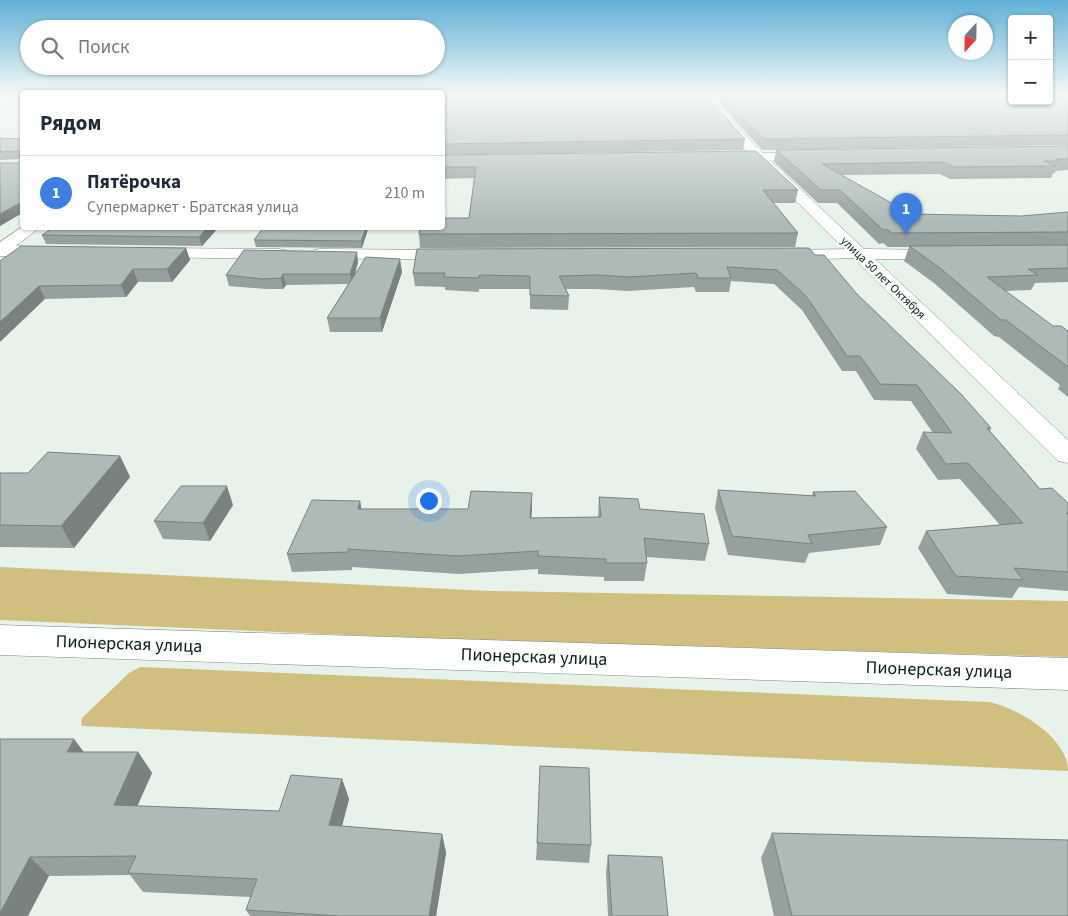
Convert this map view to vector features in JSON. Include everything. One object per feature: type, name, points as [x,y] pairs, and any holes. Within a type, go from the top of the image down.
[{"type":"street","name":"улица 50 лет Октября","points":[[741,138],[858,254],[1068,455]]},
{"type":"street","points":[[721,158],[820,156]]},
{"type":"street","points":[[0,251],[28,230]]},
{"type":"street","points":[[0,251],[69,252]]},
{"type":"street","points":[[129,252],[474,255]]},
{"type":"street","points":[[760,254],[958,254]]},
{"type":"street","name":"Пионерская улица","points":[[0,640],[1068,674]]},
{"type":"shaded area","points":[[0,567],[491,591],[1068,601],[1068,657],[487,641],[0,620]]},
{"type":"shaded area","points":[[140,667],[989,702],[1001,705],[1027,718],[1051,736],[1060,747],[1066,759],[1068,771],[82,726],[83,717],[129,673]]},
{"type":"building","points":[[0,138],[20,139],[20,161],[19,151],[0,152]]},
{"type":"building","points":[[445,138],[745,139],[445,144]]},
{"type":"building","points":[[763,138],[859,138],[764,139]]},
{"type":"building","points":[[1068,146],[1068,159],[1044,161],[1056,166],[954,167],[944,162],[822,164],[911,214],[1021,216],[1068,212],[1068,232],[892,233],[888,230],[883,230],[840,190],[821,190],[776,150]]},
{"type":"building","points":[[756,151],[798,190],[763,190],[798,233],[419,234],[420,230],[445,230],[445,218],[469,218],[476,167],[445,167],[445,155]]},
{"type":"building","points":[[20,161],[20,203],[0,214],[0,163],[19,163]]},
{"type":"building","points":[[50,230],[205,230],[199,237],[42,235]]},
{"type":"building","points":[[262,230],[365,230],[361,241],[254,240]]},
{"type":"building","points":[[1068,245],[1068,268],[1028,269],[1038,275],[987,277],[1053,326],[1061,326],[1068,331],[1068,367],[1006,320],[1001,320],[940,268],[909,246]]},
{"type":"building","points":[[21,246],[186,248],[167,269],[133,269],[121,285],[39,286],[0,322],[0,261]]},
{"type":"building","points":[[809,248],[815,255],[824,255],[857,294],[961,394],[991,428],[987,428],[1040,489],[1052,488],[1068,503],[1068,513],[1066,513],[1068,514],[1068,572],[1014,568],[1023,580],[956,576],[926,531],[1023,523],[968,463],[946,464],[923,432],[952,433],[917,385],[880,384],[860,356],[847,356],[806,296],[777,270],[727,267],[731,278],[698,278],[696,273],[629,277],[598,275],[559,276],[569,296],[530,295],[530,276],[479,275],[479,278],[444,277],[445,273],[413,273],[417,249]]},
{"type":"building","points":[[244,250],[357,252],[350,274],[283,274],[281,278],[263,279],[226,275]]},
{"type":"building","points":[[366,257],[400,259],[380,318],[327,318]]},
{"type":"building","points":[[48,452],[120,456],[61,526],[0,525],[0,473],[28,473]]},
{"type":"building","points":[[181,486],[227,486],[203,523],[154,521]]},
{"type":"building","points":[[718,490],[816,496],[813,492],[855,491],[887,527],[808,535],[812,544],[732,536]]},
{"type":"building","points":[[471,491],[532,493],[530,518],[601,517],[599,497],[638,499],[640,509],[704,514],[709,544],[644,538],[647,563],[606,563],[606,559],[538,556],[538,551],[457,556],[348,549],[348,552],[287,554],[312,500],[360,501],[358,509],[468,509]]},
{"type":"building","points":[[0,739],[74,739],[67,752],[138,752],[114,805],[279,811],[291,775],[342,779],[329,825],[442,834],[429,916],[340,916],[246,910],[257,879],[128,873],[136,856],[30,857],[0,913]]},
{"type":"building","points":[[540,766],[589,768],[591,845],[537,843]]},
{"type":"building","points":[[772,833],[1068,840],[1068,916],[792,916]]},
{"type":"building","points":[[608,855],[662,857],[668,916],[612,916]]},
{"type":"place","name":"Пятёрочка","points":[[906,234]]}]
